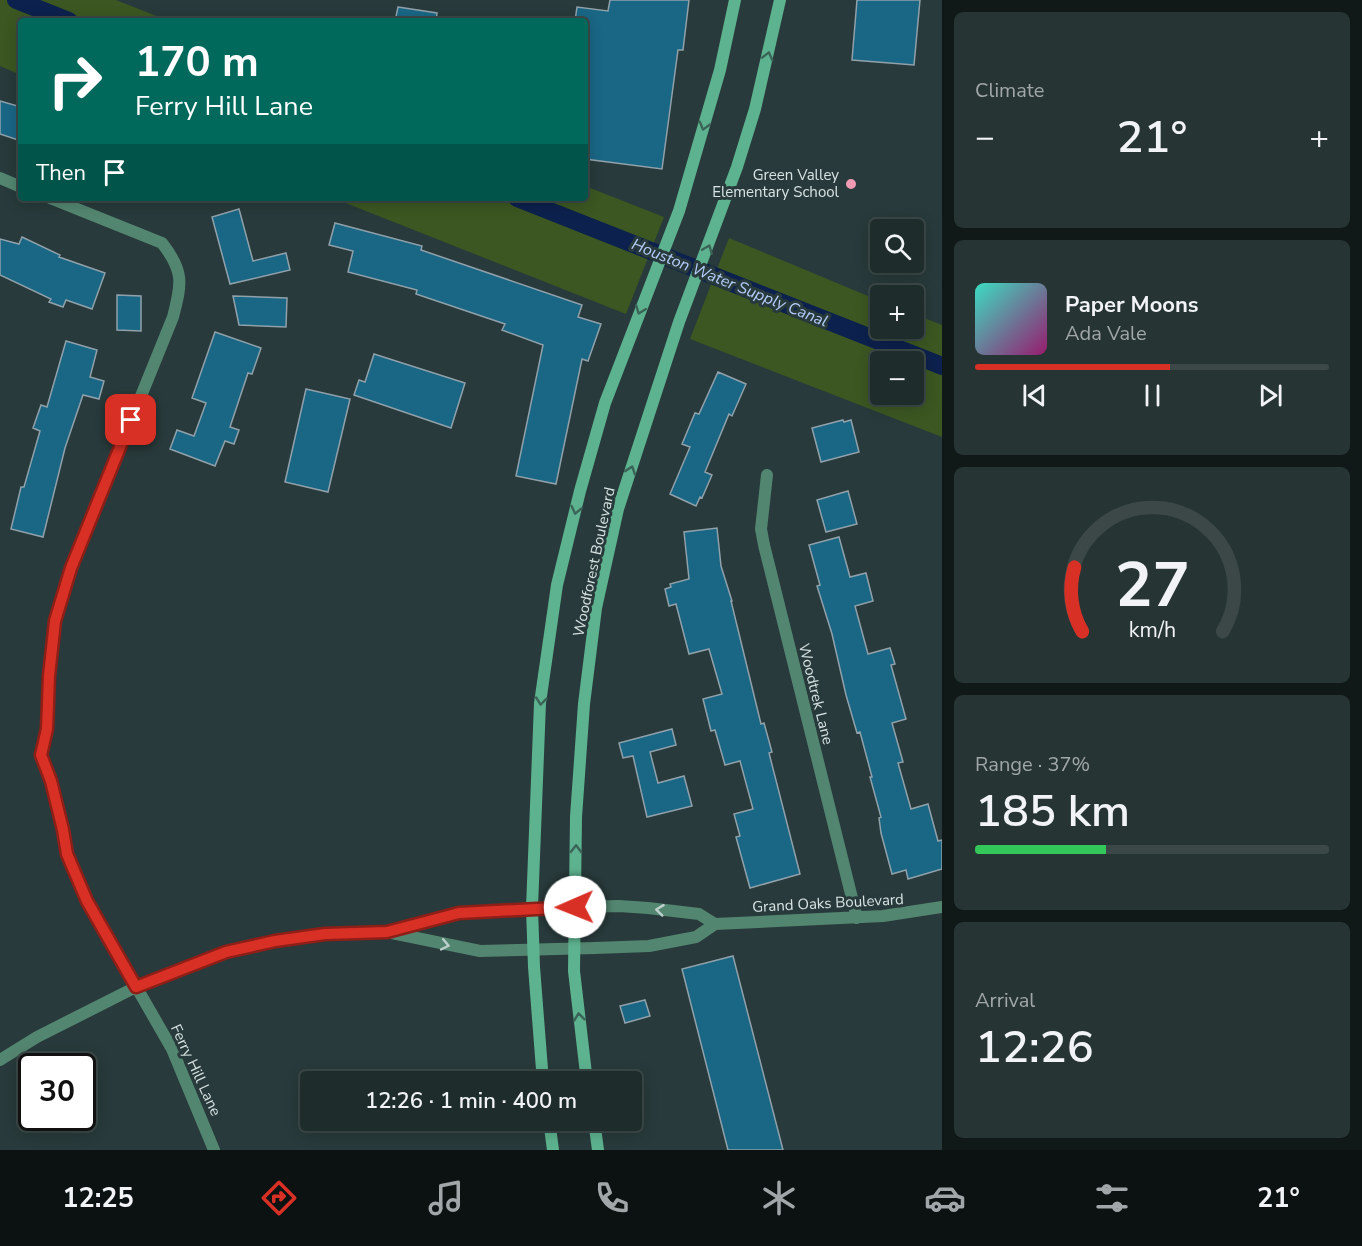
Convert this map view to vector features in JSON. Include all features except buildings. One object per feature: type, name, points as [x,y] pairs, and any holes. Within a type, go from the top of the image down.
[{"type":"main road","name":"Woodforest Boulevard","points":[[541,1071],[532,908],[540,703],[557,585],[605,403],[679,211],[720,70],[735,0]]},
{"type":"main road","name":"Woodforest Boulevard","points":[[586,1071],[576,991],[577,788],[584,704],[596,608],[618,509],[679,322],[717,224],[754,109],[780,0]]},
{"type":"main road","points":[[550,1131],[553,1150]]},
{"type":"main road","points":[[595,1131],[598,1150]]},
{"type":"street","points":[[0,178],[18,186]]},
{"type":"street","name":"Ferry Hill Lane","points":[[57,201],[162,243],[175,262],[182,285],[173,316],[71,568],[55,621],[49,676],[47,729],[41,755],[51,781],[67,854],[87,901],[172,1049],[191,1089],[214,1150]]},
{"type":"street","name":"Woodtrek Lane","points":[[767,475],[761,529],[764,545],[857,918]]},
{"type":"street","name":"Grand Oaks Boulevard","points":[[0,1060],[37,1037],[136,987],[226,952],[275,941],[325,934],[387,932],[459,913],[532,908],[619,906],[699,914],[715,924]]},
{"type":"street","name":"Grand Oaks Boulevard","points":[[387,932],[480,951],[649,946],[696,937],[715,924],[857,918],[942,907]]},
{"type":"green space","points":[[0,0],[116,0],[161,18],[18,18],[18,74],[0,66]]},
{"type":"green space","points":[[588,187],[664,217],[626,314],[341,201],[588,201]]},
{"type":"green space","points":[[729,238],[870,297],[870,339],[924,339],[924,318],[942,325],[942,437],[690,339]]},
{"type":"waterway","name":"Houston Water Supply Canal","points":[[16,0],[61,18]]},
{"type":"waterway","name":"Houston Water Supply Canal","points":[[525,201],[942,366]]},
{"type":"place","name":"Green Valley Elementary School","points":[[851,184]]},
{"type":"route","points":[[131,420],[71,568],[55,621],[49,676],[47,729],[41,755],[51,781],[67,854],[87,901],[136,987],[226,952],[275,941],[325,934],[387,932],[459,913],[575,907]]}]
